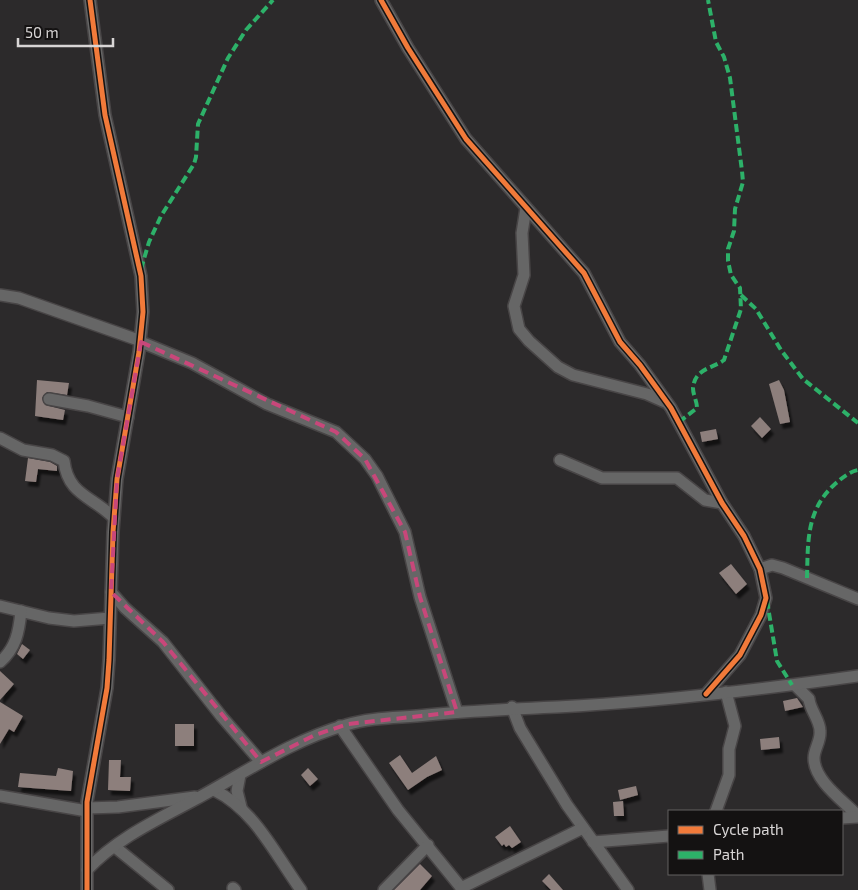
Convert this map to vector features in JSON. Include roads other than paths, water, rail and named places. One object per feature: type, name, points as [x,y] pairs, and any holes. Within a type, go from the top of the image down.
[{"type":"street","points":[[87,890],[87,810],[107,688],[117,479],[141,341],[143,312],[141,276],[105,115],[90,0]]},
{"type":"street","points":[[381,0],[408,48],[466,139],[584,273],[620,342],[640,365],[667,403],[722,503],[744,536],[760,569],[766,598],[762,615],[740,655],[706,694]]},
{"type":"street","points":[[526,208],[522,233],[524,275],[514,306],[519,329],[529,341],[551,360],[573,375],[646,394],[667,403]]},
{"type":"street","points":[[0,295],[19,298],[141,341],[192,363],[267,404],[336,432],[365,459],[405,532],[420,597],[457,712]]},
{"type":"street","points":[[49,399],[88,406],[128,417]]},
{"type":"street","points":[[0,438],[23,450],[52,455],[64,461],[65,474],[71,486],[100,505],[114,518]]},
{"type":"street","points":[[560,460],[602,478],[677,478],[705,500],[722,503]]},
{"type":"street","points":[[760,569],[772,565],[783,568],[858,599]]},
{"type":"street","points":[[111,592],[163,642],[222,717],[261,762]]},
{"type":"street","points":[[0,606],[74,621],[110,618]]},
{"type":"street","points":[[0,662],[12,648],[19,632],[21,611]]},
{"type":"street","points":[[87,870],[115,847],[162,817],[214,790],[261,762],[315,735],[340,726],[381,718],[512,708],[557,707],[706,694],[858,676]]},
{"type":"street","points":[[794,685],[809,698],[810,706],[821,730],[814,755],[816,767],[824,780],[858,817]]},
{"type":"street","points":[[716,810],[729,775],[729,749],[735,726],[726,692]]},
{"type":"street","points":[[512,708],[520,728],[583,828],[628,890]]},
{"type":"street","points":[[340,726],[398,810],[462,889],[583,828]]},
{"type":"street","points":[[240,775],[237,791],[241,807]]},
{"type":"street","points":[[214,790],[241,807],[256,824],[299,889]]},
{"type":"street","points":[[0,796],[87,810],[201,797]]},
{"type":"street","points":[[843,818],[858,817]]},
{"type":"street","points":[[593,842],[668,836]]},
{"type":"street","points":[[384,890],[428,845]]},
{"type":"street","points":[[115,847],[168,890]]},
{"type":"street","points":[[708,875],[710,890]]}]
